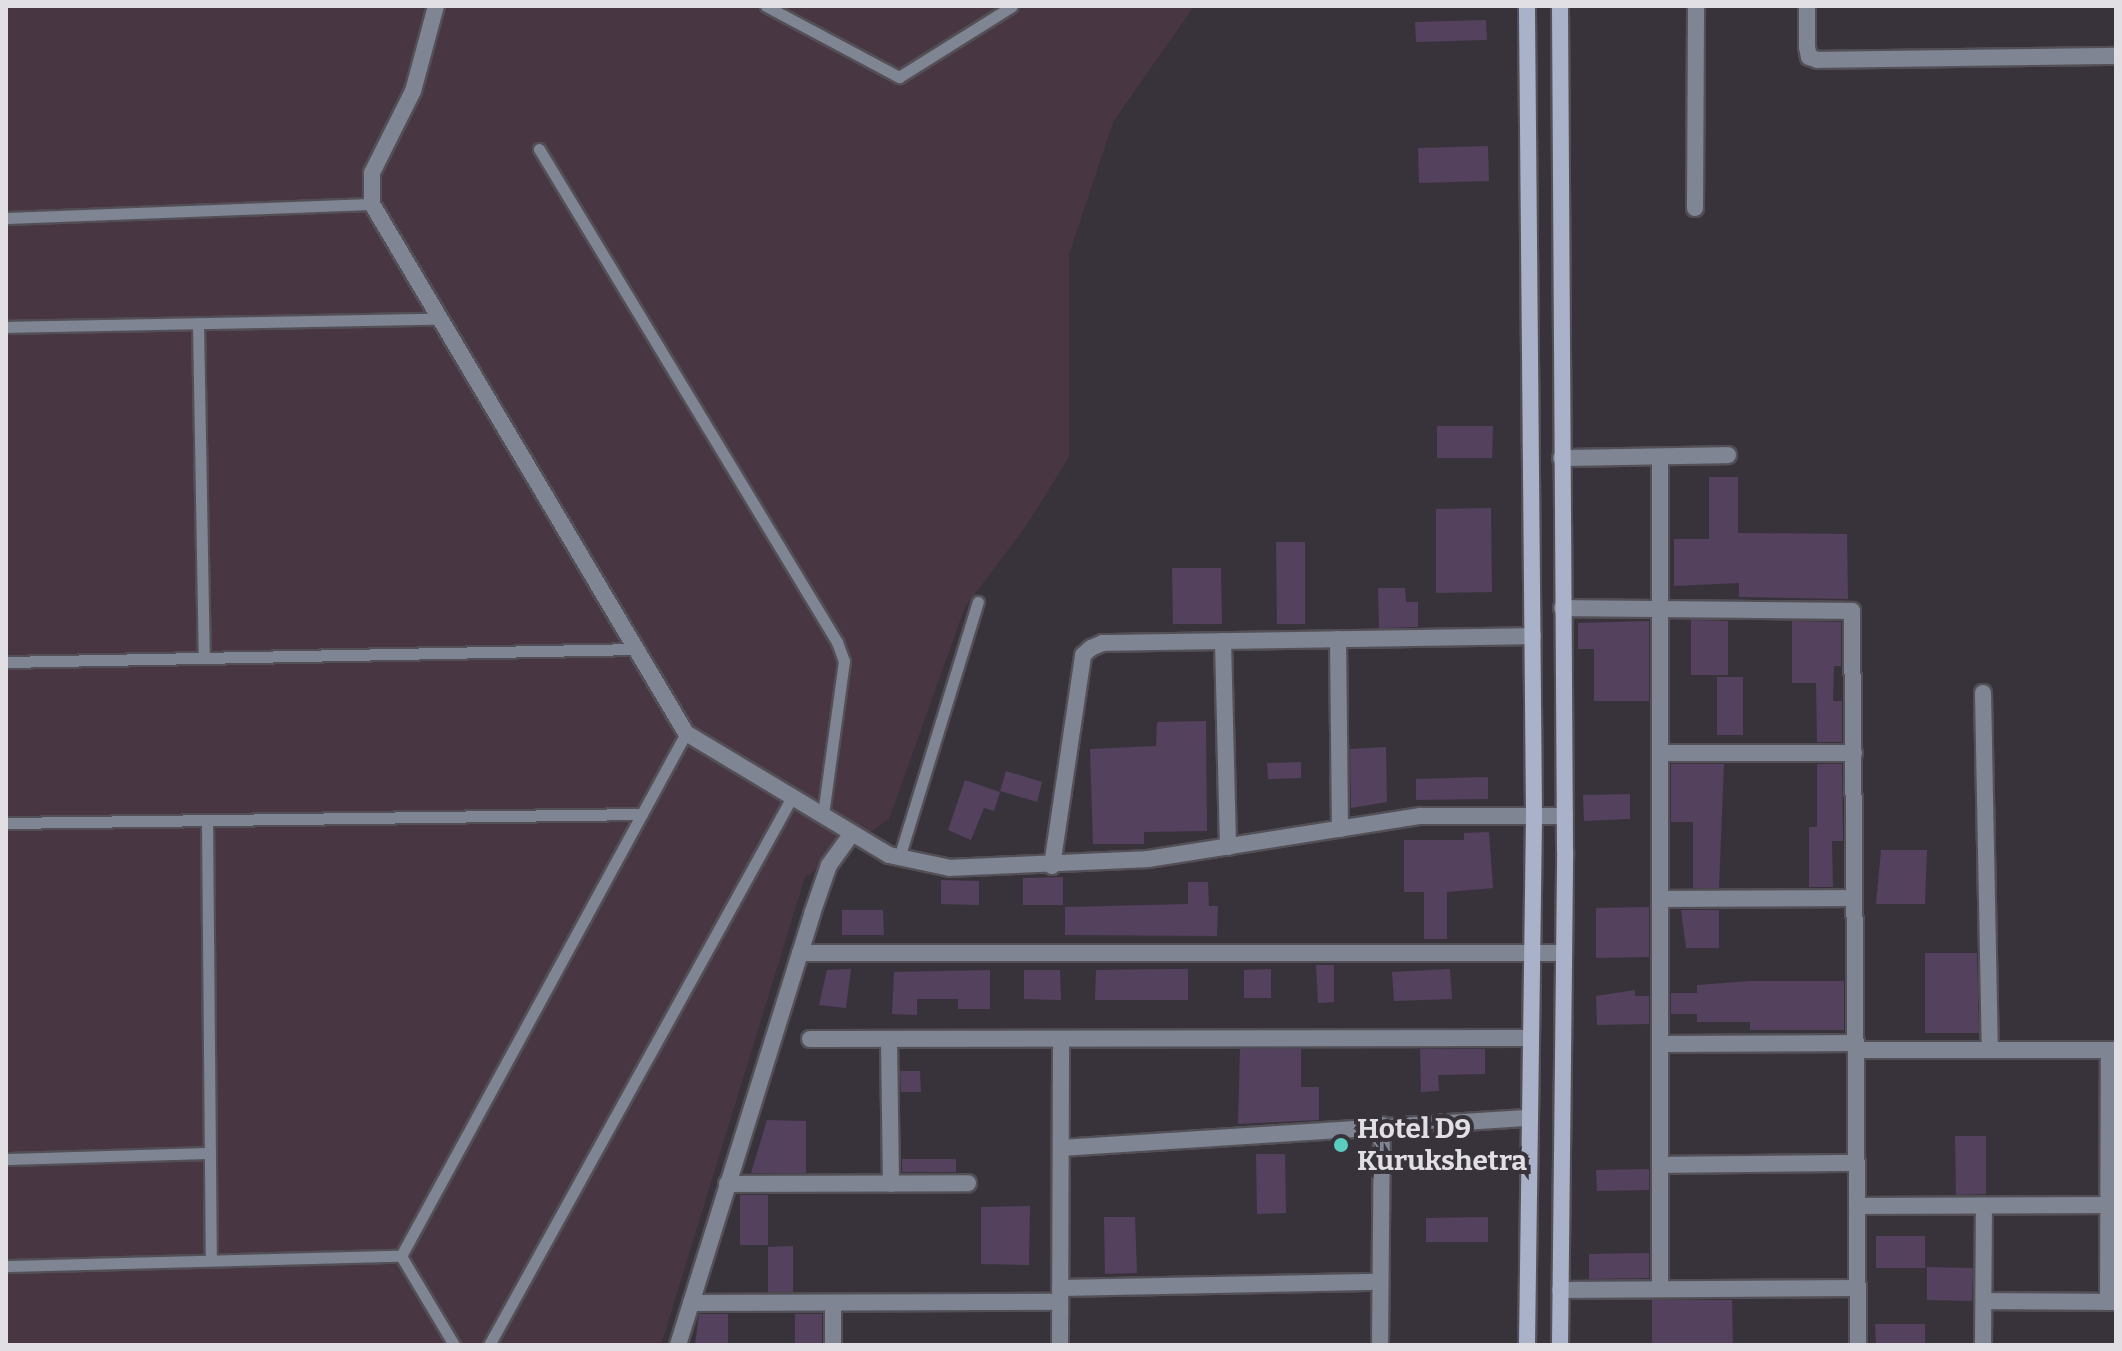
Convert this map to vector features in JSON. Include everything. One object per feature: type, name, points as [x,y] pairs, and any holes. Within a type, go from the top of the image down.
[{"type":"main road","points":[[1527,6],[1534,815],[1527,1345]]},
{"type":"main road","points":[[1560,6],[1565,816],[1560,1345]]},
{"type":"street","points":[[436,6],[413,91],[372,173],[372,204],[686,733],[899,858],[950,868],[1052,866],[1228,847],[1421,816],[1565,816]]},
{"type":"street","points":[[1695,208],[1696,6]]},
{"type":"street","points":[[1807,6],[1809,57],[1818,60],[2116,56]]},
{"type":"street","points":[[1561,458],[1728,455]]},
{"type":"street","points":[[1660,457],[1660,1287]]},
{"type":"street","points":[[1562,608],[1852,611],[1858,1345]]},
{"type":"street","points":[[1052,866],[1083,655],[1103,643],[1533,636]]},
{"type":"street","points":[[1338,639],[1340,829]]},
{"type":"street","points":[[1223,641],[1228,847]]},
{"type":"street","points":[[1983,693],[1990,1050]]},
{"type":"street","points":[[1660,753],[1854,753]]},
{"type":"street","points":[[678,1345],[829,865],[852,833]]},
{"type":"street","points":[[1660,899],[1854,898]]},
{"type":"street","points":[[800,953],[1563,953]]},
{"type":"street","points":[[810,1039],[1061,1042],[1530,1038]]},
{"type":"street","points":[[889,1041],[891,1184]]},
{"type":"street","points":[[1060,1345],[1061,1042]]},
{"type":"street","points":[[1660,1044],[2113,1050],[2108,1205],[2112,1302],[1984,1301]]},
{"type":"street","points":[[1061,1148],[1382,1125],[1529,1118]]},
{"type":"street","points":[[1380,1345],[1382,1125]]},
{"type":"street","points":[[1660,1165],[1857,1163]]},
{"type":"street","points":[[727,1184],[968,1183]]},
{"type":"street","points":[[1857,1206],[2108,1205]]},
{"type":"street","points":[[1983,1345],[1984,1206]]},
{"type":"street","points":[[691,1303],[833,1304],[1380,1282]]},
{"type":"street","points":[[1560,1290],[1858,1288]]},
{"type":"street","points":[[833,1304],[833,1345]]},
{"type":"lane","points":[[766,6],[899,77],[1012,6]]},
{"type":"lane","points":[[539,149],[837,642],[844,661],[823,815]]},
{"type":"lane","points":[[6,218],[372,204]]},
{"type":"lane","points":[[6,327],[438,319]]},
{"type":"lane","points":[[198,324],[204,658]]},
{"type":"lane","points":[[899,858],[978,602]]},
{"type":"lane","points":[[6,662],[636,649]]},
{"type":"lane","points":[[401,1256],[686,733]]},
{"type":"lane","points":[[489,1345],[792,797]]},
{"type":"lane","points":[[6,823],[642,814]]},
{"type":"lane","points":[[207,820],[211,1260]]},
{"type":"lane","points":[[6,1159],[210,1153]]},
{"type":"lane","points":[[6,1266],[401,1256]]},
{"type":"lane","points":[[401,1256],[454,1345]]},
{"type":"shaded area","points":[[6,6],[1194,6],[1113,122],[1069,254],[1069,457],[1026,526],[965,607],[889,819],[805,877],[661,1345],[6,1345]]},
{"type":"building","points":[[1486,20],[1487,40],[1416,42],[1415,22]]},
{"type":"building","points":[[1488,146],[1489,181],[1419,183],[1418,148]]},
{"type":"building","points":[[1437,426],[1493,426],[1492,458],[1437,458]]},
{"type":"building","points":[[1709,477],[1738,477],[1738,533],[1847,534],[1848,599],[1739,597],[1739,583],[1674,586],[1674,539],[1709,539]]},
{"type":"building","points":[[1491,508],[1492,592],[1436,593],[1436,509]]},
{"type":"building","points":[[1276,542],[1305,542],[1305,624],[1277,624]]},
{"type":"building","points":[[1172,568],[1221,568],[1222,624],[1173,624]]},
{"type":"building","points":[[1378,588],[1405,588],[1406,602],[1418,602],[1418,627],[1379,628]]},
{"type":"building","points":[[1691,620],[1728,621],[1728,675],[1691,675]]},
{"type":"building","points":[[1649,621],[1649,701],[1594,701],[1594,649],[1578,649],[1578,623]]},
{"type":"building","points":[[1792,621],[1841,622],[1841,666],[1834,666],[1833,701],[1842,701],[1842,742],[1817,742],[1816,683],[1792,683]]},
{"type":"building","points":[[1717,677],[1743,677],[1743,735],[1717,735]]},
{"type":"building","points":[[1206,721],[1207,831],[1144,832],[1144,844],[1093,844],[1090,749],[1156,746],[1157,722]]},
{"type":"building","points":[[1386,747],[1387,802],[1351,808],[1350,749]]},
{"type":"building","points":[[1301,762],[1301,778],[1268,779],[1267,763]]},
{"type":"building","points":[[1671,764],[1724,764],[1719,888],[1693,888],[1693,822],[1671,822]]},
{"type":"building","points":[[1817,764],[1842,764],[1843,841],[1832,841],[1833,887],[1809,887],[1809,827],[1817,827]]},
{"type":"building","points":[[1006,771],[1042,782],[1037,802],[1000,791]]},
{"type":"building","points":[[1488,777],[1488,799],[1416,800],[1416,779]]},
{"type":"building","points":[[965,780],[1000,792],[994,811],[984,808],[971,840],[948,830]]},
{"type":"building","points":[[1630,794],[1630,819],[1584,821],[1583,795]]},
{"type":"building","points":[[1489,832],[1493,888],[1447,892],[1447,939],[1424,939],[1424,892],[1404,892],[1404,840],[1464,840],[1464,833]]},
{"type":"building","points":[[1881,850],[1927,850],[1925,904],[1876,904]]},
{"type":"building","points":[[1063,877],[1063,905],[1023,905],[1023,878]]},
{"type":"building","points":[[941,880],[979,881],[979,905],[941,904]]},
{"type":"building","points":[[1188,882],[1208,882],[1209,906],[1218,906],[1217,936],[1065,935],[1065,907],[1188,904]]},
{"type":"building","points":[[1649,907],[1649,957],[1596,958],[1596,908]]},
{"type":"building","points":[[842,910],[883,910],[884,935],[842,935]]},
{"type":"building","points":[[1681,910],[1719,910],[1719,948],[1686,948]]},
{"type":"building","points":[[1925,953],[1977,953],[1979,1033],[1925,1033]]},
{"type":"building","points":[[1316,965],[1334,965],[1334,1002],[1318,1003]]},
{"type":"building","points":[[851,969],[846,1008],[819,1005],[827,970]]},
{"type":"building","points":[[1188,969],[1188,1000],[1095,1000],[1096,970]]},
{"type":"building","points":[[1271,969],[1271,998],[1244,998],[1244,970]]},
{"type":"building","points":[[1450,969],[1452,999],[1394,1001],[1392,972]]},
{"type":"building","points":[[990,970],[990,1009],[958,1009],[958,999],[917,999],[917,1015],[892,1014],[894,972]]},
{"type":"building","points":[[1024,970],[1060,970],[1061,1000],[1024,999]]},
{"type":"building","points":[[1750,981],[1844,981],[1844,1030],[1750,1030],[1750,1022],[1697,1022],[1697,1014],[1671,1014],[1671,993],[1697,993],[1697,985]]},
{"type":"building","points":[[1635,990],[1635,996],[1649,996],[1649,1024],[1597,1025],[1596,996]]},
{"type":"building","points":[[1240,1049],[1301,1049],[1301,1087],[1319,1087],[1319,1120],[1238,1124]]},
{"type":"building","points":[[1420,1049],[1485,1049],[1485,1074],[1438,1075],[1439,1091],[1421,1092]]},
{"type":"building","points":[[900,1071],[920,1071],[921,1092],[901,1092]]},
{"type":"building","points":[[767,1120],[806,1121],[806,1173],[751,1173]]},
{"type":"building","points":[[1955,1136],[1986,1136],[1986,1194],[1956,1195]]},
{"type":"building","points":[[1256,1154],[1285,1154],[1286,1213],[1257,1214]]},
{"type":"building","points":[[902,1159],[956,1159],[956,1172],[902,1172]]},
{"type":"building","points":[[1649,1169],[1649,1190],[1597,1191],[1596,1170]]},
{"type":"building","points":[[740,1195],[768,1195],[768,1245],[740,1245]]},
{"type":"building","points":[[1030,1206],[1029,1265],[981,1264],[981,1207]]},
{"type":"building","points":[[1104,1217],[1135,1217],[1137,1273],[1105,1274]]},
{"type":"building","points":[[1488,1217],[1488,1242],[1426,1242],[1426,1218]]},
{"type":"building","points":[[1876,1236],[1925,1236],[1925,1268],[1876,1268]]},
{"type":"building","points":[[793,1246],[793,1292],[768,1292],[768,1247]]},
{"type":"building","points":[[1649,1253],[1649,1278],[1589,1279],[1589,1254]]},
{"type":"building","points":[[1927,1267],[1973,1268],[1972,1301],[1927,1300]]},
{"type":"building","points":[[1652,1300],[1732,1300],[1733,1345],[1652,1345]]},
{"type":"building","points":[[699,1314],[728,1314],[728,1345],[695,1345]]},
{"type":"building","points":[[795,1314],[822,1314],[822,1344],[795,1344]]},
{"type":"building","points":[[1875,1324],[1925,1324],[1925,1345],[1876,1345]]},
{"type":"place","name":"Hotel D9 Kurukshetra","points":[[1341,1145]]}]
